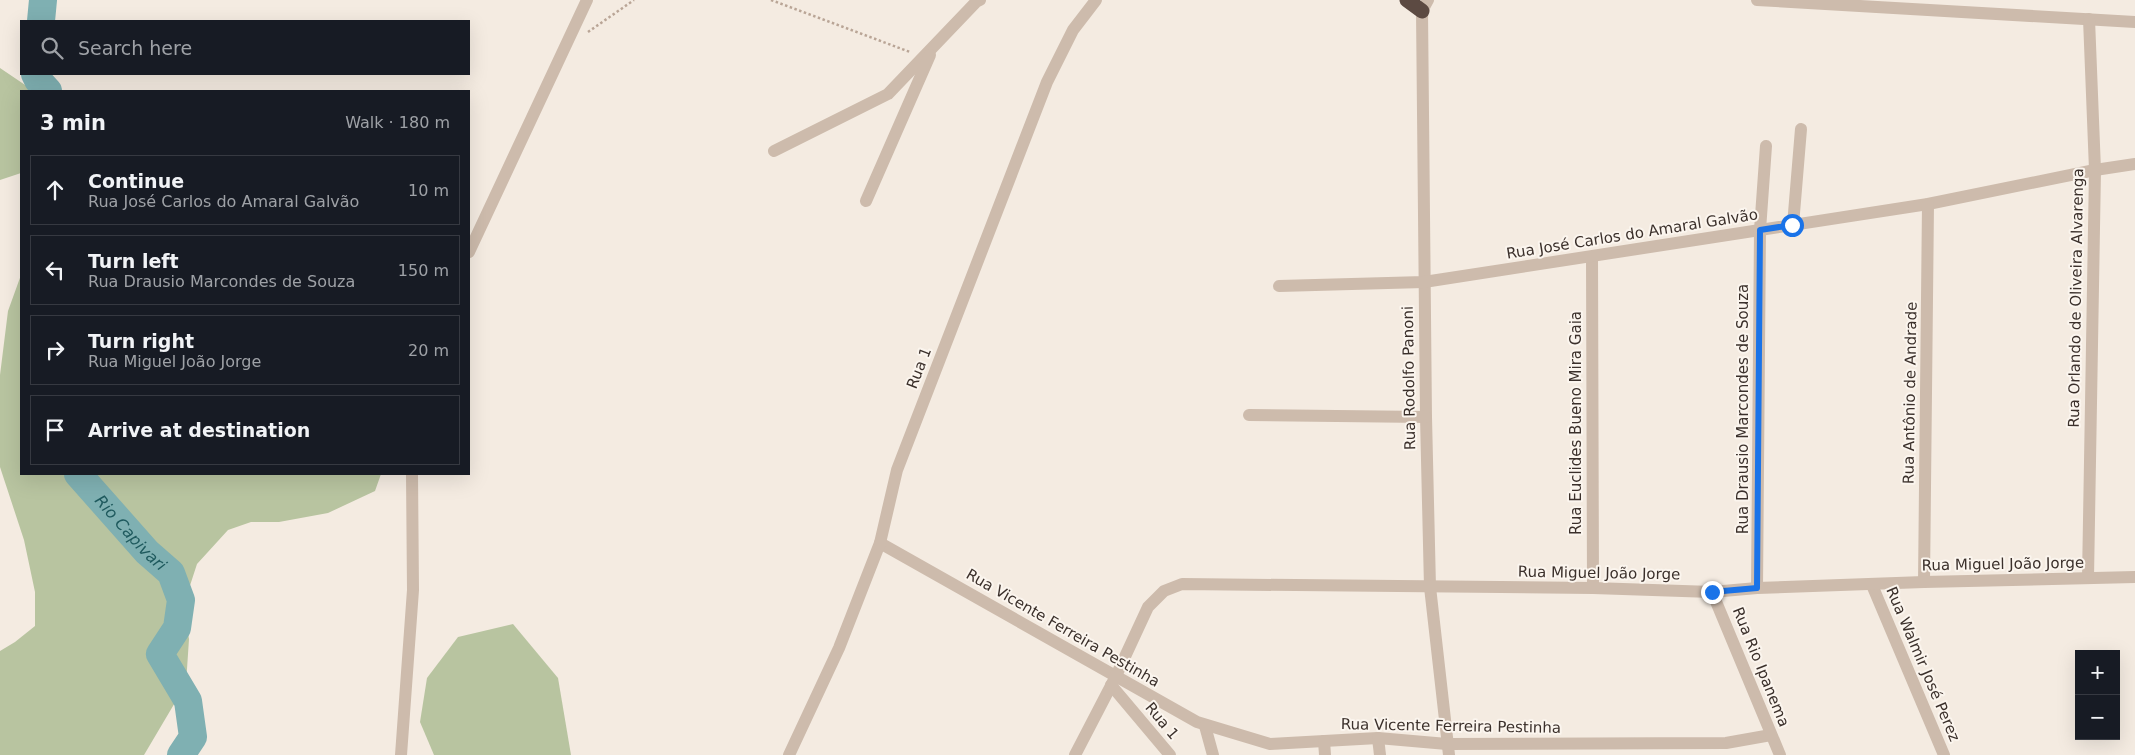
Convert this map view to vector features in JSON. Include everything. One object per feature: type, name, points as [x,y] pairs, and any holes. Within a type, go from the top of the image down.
[{"type":"highway","points":[[1407,0],[1425,5]]},
{"type":"street","points":[[470,250],[587,0]]},
{"type":"street","points":[[774,150],[888,94],[980,0]]},
{"type":"street","name":"Rua 1","points":[[789,755],[839,648],[880,542],[898,470],[1048,82],[1072,30],[1096,0]]},
{"type":"street","points":[[1757,0],[2135,22]]},
{"type":"street","name":"Rua Rodolfo Panoni","points":[[1425,5],[1424,282],[1430,588],[1448,749]]},
{"type":"street","name":"Rua Orlando de Oliveira Alvarenga","points":[[2088,578],[2095,170],[2089,19]]},
{"type":"street","points":[[866,201],[934,46]]},
{"type":"street","points":[[1792,225],[1801,129]]},
{"type":"street","name":"Rua Drausio Marcondes de Souza","points":[[1757,588],[1760,230],[1766,146]]},
{"type":"street","name":"Rua José Carlos do Amaral Galvão","points":[[1279,286],[1424,282],[1928,204],[2095,170],[2135,164]]},
{"type":"street","name":"Rua Antônio de Andrade","points":[[1924,582],[1928,204]]},
{"type":"street","name":"Rua Euclides Bueno Mira Gaia","points":[[1592,257],[1593,588]]},
{"type":"street","points":[[1249,415],[1426,417]]},
{"type":"street","points":[[402,755],[413,590],[412,475]]},
{"type":"street","name":"Rua Vicente Ferreira Pestinha","points":[[880,542],[1113,681],[1205,726],[1271,749],[1324,741],[1378,738],[1448,749],[1726,743],[1771,735]]},
{"type":"street","name":"Rua Miguel João Jorge","points":[[1113,681],[1148,607],[1164,591],[1182,584],[1430,588],[1593,588],[1712,592],[1757,588],[1924,582],[2135,577]]},
{"type":"street","name":"Rua Walmir José Perez","points":[[1872,585],[1944,755]]},
{"type":"street","name":"Rua Rio Ipanema","points":[[1712,592],[1780,755]]},
{"type":"street","points":[[1089,755],[1077,750],[1113,681]]},
{"type":"street","name":"Rua 1","points":[[1113,681],[1170,755]]},
{"type":"street","points":[[1205,726],[1213,755]]},
{"type":"street","points":[[1378,738],[1380,755]]},
{"type":"street","points":[[1324,741],[1325,755]]},
{"type":"path","points":[[587,33],[634,0]]},
{"type":"path","points":[[771,0],[923,57]]},
{"type":"green space","points":[[0,68],[33,90],[20,90],[20,173],[0,180]]},
{"type":"green space","points":[[20,278],[20,475],[381,475],[375,491],[328,513],[279,522],[251,522],[228,530],[197,564],[183,607],[189,639],[186,684],[144,755],[0,755],[0,651],[35,626],[35,592],[24,540],[0,467],[0,375],[8,311]]},
{"type":"green space","points":[[513,624],[558,678],[571,755],[434,755],[420,722],[427,678],[458,637]]},
{"type":"waterway","name":"Rio Capivari","points":[[41,20],[43,0]]},
{"type":"waterway","name":"Rio Capivari","points":[[36,75],[47,90]]},
{"type":"waterway","name":"Rio Capivari","points":[[79,475],[147,552],[171,573],[181,600],[177,628],[160,654],[188,701],[193,737],[181,755]]},
{"type":"route","points":[[1712,592],[1757,588],[1760,230],[1792,225]]}]
